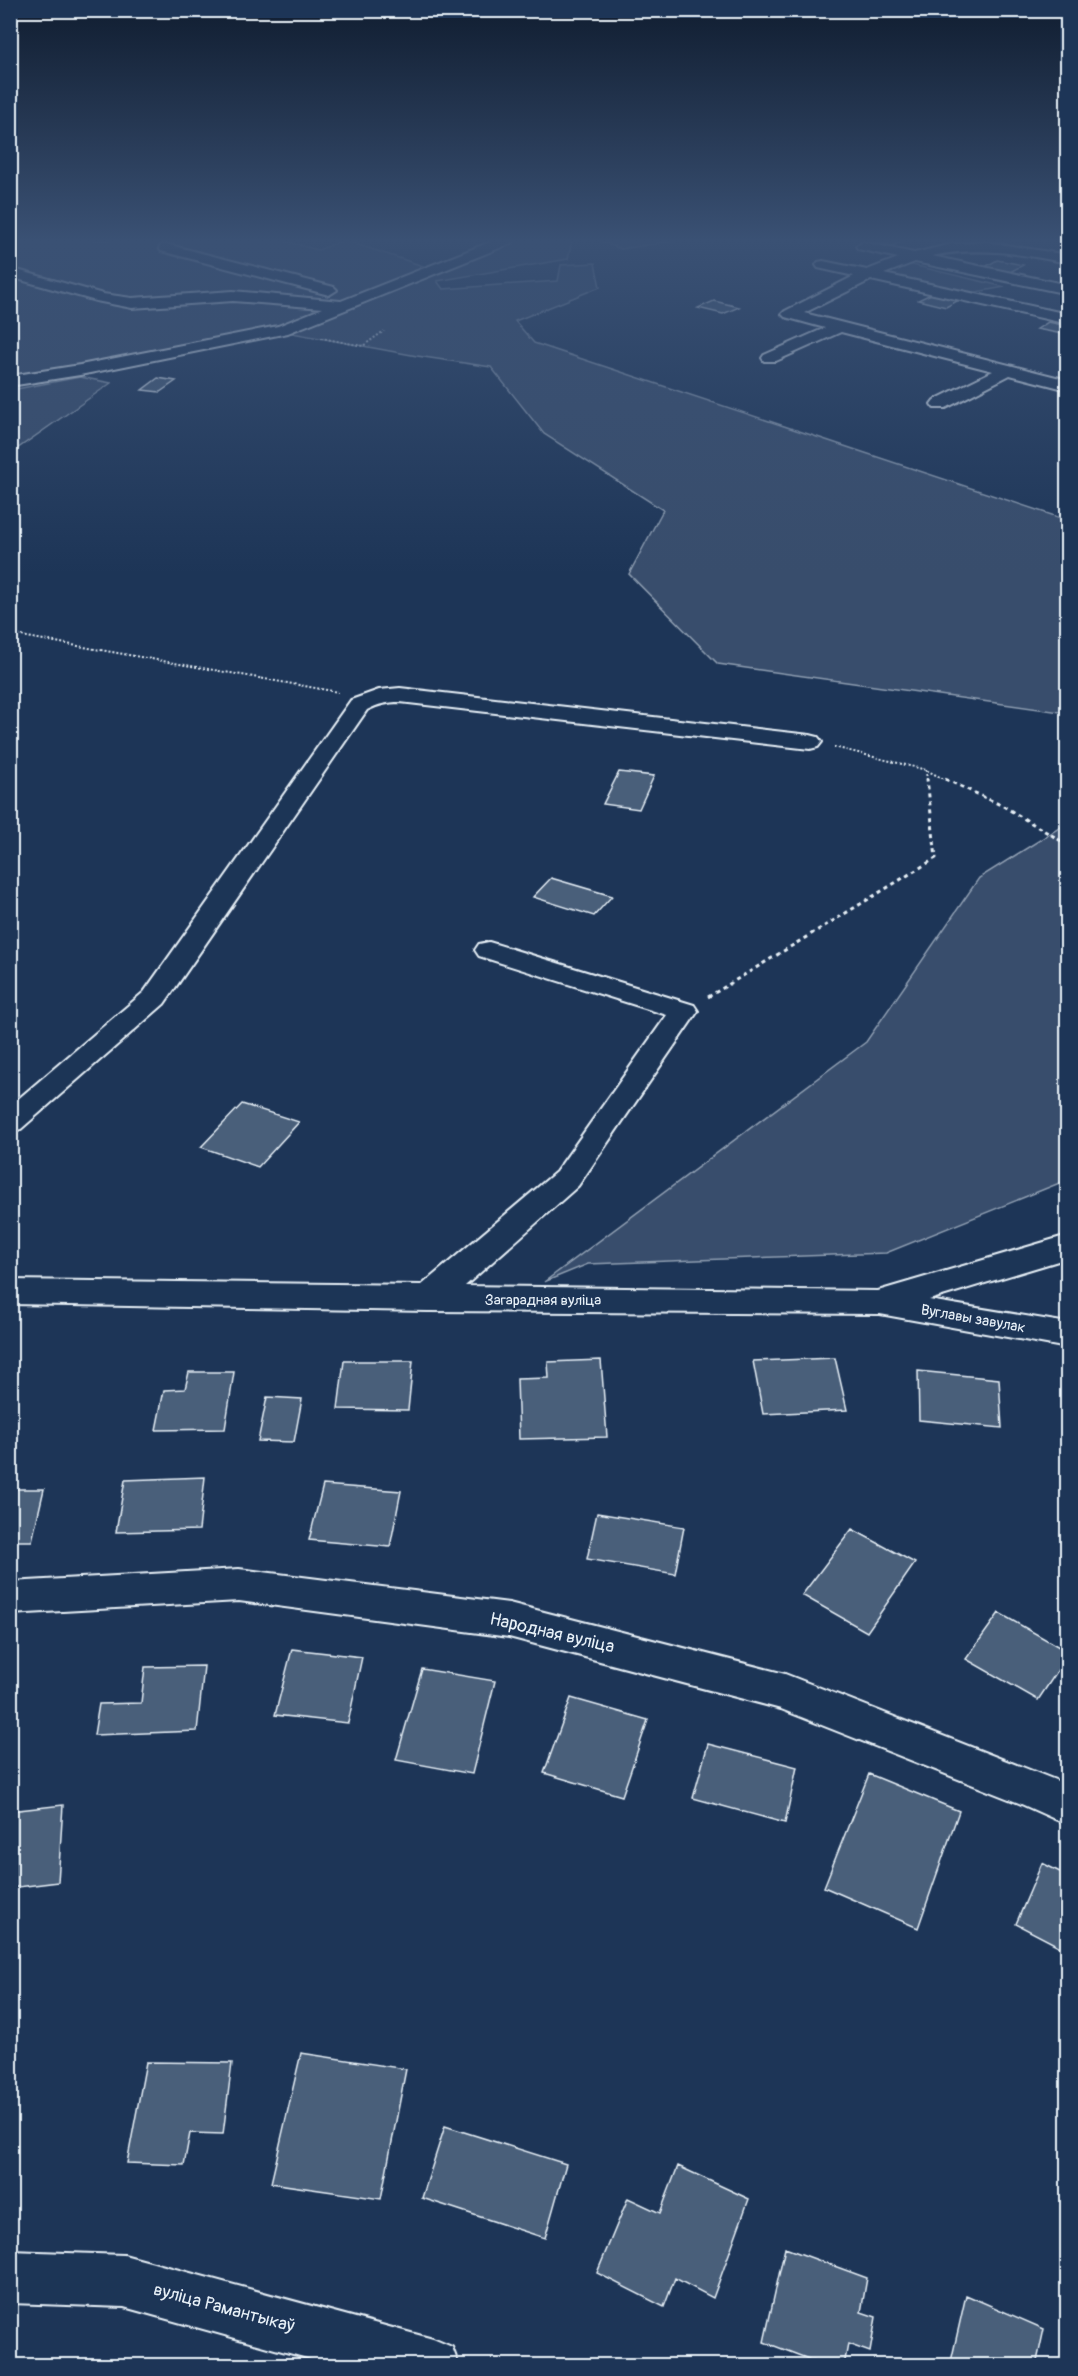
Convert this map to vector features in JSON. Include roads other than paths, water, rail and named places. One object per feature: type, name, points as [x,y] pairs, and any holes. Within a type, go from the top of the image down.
[{"type":"street","points":[[10,381],[177,351]]},
{"type":"street","points":[[770,358],[786,351]]},
{"type":"street","points":[[932,351],[1068,385]]},
{"type":"street","points":[[34,362],[80,370]]},
{"type":"street","points":[[940,404],[1008,370]]},
{"type":"street","points":[[1048,380],[1068,370]]},
{"type":"street","points":[[10,1122],[154,998],[359,705],[373,698],[400,695],[810,742]]},
{"type":"street","points":[[428,1299],[567,1179],[684,1011],[489,950]]},
{"type":"street","name":"Загарадная вуліца","points":[[10,1292],[878,1303],[1068,1246]]},
{"type":"street","name":"Вуглавы завулак","points":[[878,1303],[1068,1336]]},
{"type":"street","name":"Народная вуліца","points":[[10,1598],[239,1585],[509,1620],[786,1692],[1023,1785],[1068,1806]]},
{"type":"street","name":"вуліца Рамантыкаў","points":[[10,2277],[124,2281],[433,2366]]}]
